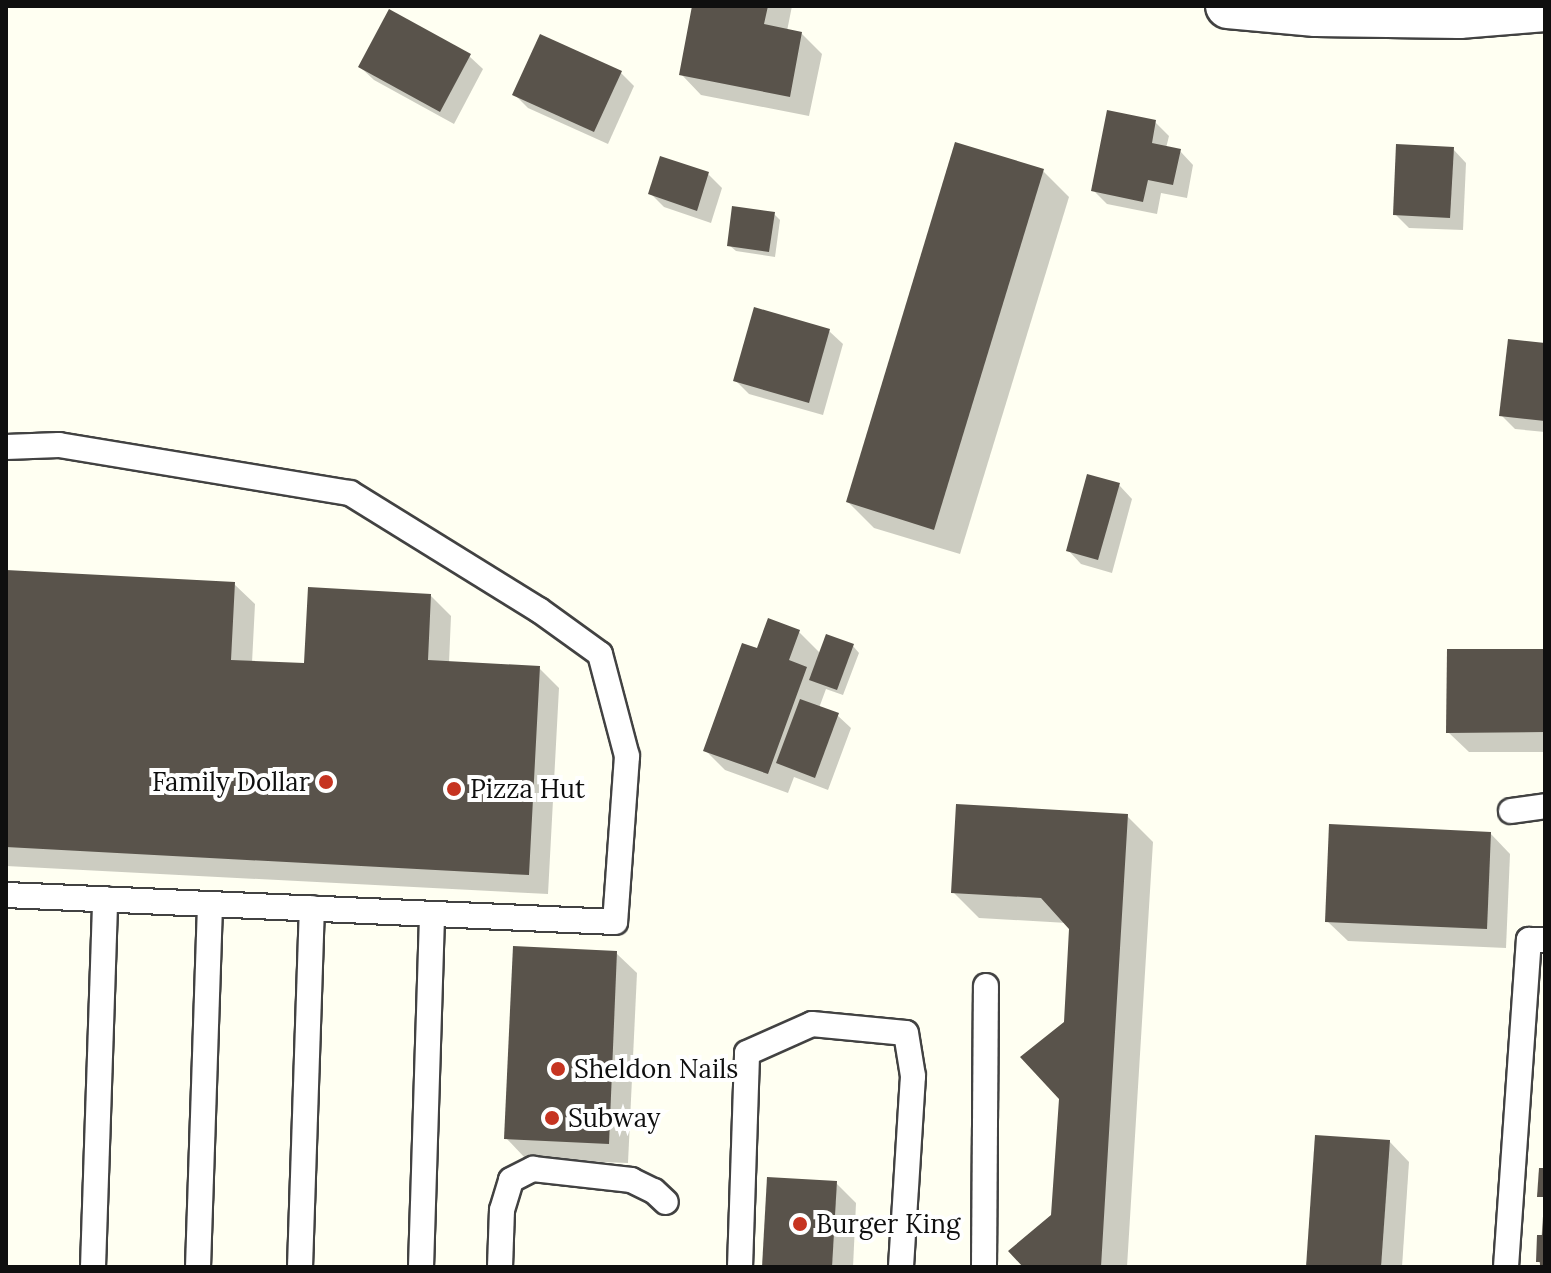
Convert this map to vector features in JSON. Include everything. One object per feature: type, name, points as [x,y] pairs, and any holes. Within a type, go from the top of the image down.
[{"type":"street","points":[[1228,6],[1316,14],[1459,16],[1545,9]]},
{"type":"lane","points":[[6,447],[59,445],[350,493],[539,610],[600,654],[627,756],[615,922],[6,895]]},
{"type":"lane","points":[[1511,811],[1545,806]]},
{"type":"lane","points":[[93,1267],[105,899]]},
{"type":"lane","points":[[198,1267],[210,904]]},
{"type":"lane","points":[[300,1267],[312,908]]},
{"type":"lane","points":[[421,1267],[432,914]]},
{"type":"lane","points":[[1506,1267],[1529,940],[1545,940]]},
{"type":"lane","points":[[984,1267],[986,986]]},
{"type":"lane","points":[[740,1267],[747,1053],[812,1024],[906,1033],[913,1076],[901,1267]]},
{"type":"lane","points":[[500,1267],[502,1210],[511,1180],[533,1169],[631,1180],[654,1191],[666,1202]]},
{"type":"building","points":[[692,6],[768,6],[764,24],[802,32],[790,97],[679,75]]},
{"type":"building","points":[[389,9],[471,54],[440,112],[358,67]]},
{"type":"building","points":[[540,34],[622,71],[594,132],[512,95]]},
{"type":"building","points":[[1107,110],[1156,120],[1152,143],[1181,149],[1173,185],[1148,180],[1143,202],[1091,191]]},
{"type":"building","points":[[955,142],[1044,169],[934,530],[846,502]]},
{"type":"building","points":[[1396,144],[1454,147],[1450,218],[1393,215]]},
{"type":"building","points":[[660,156],[709,172],[697,211],[648,194]]},
{"type":"building","points":[[732,206],[775,212],[769,252],[727,246]]},
{"type":"building","points":[[754,307],[830,329],[809,403],[733,381]]},
{"type":"building","points":[[1508,339],[1545,343],[1545,421],[1499,416]]},
{"type":"building","points":[[1087,474],[1120,483],[1098,560],[1066,551]]},
{"type":"building","points":[[6,570],[235,582],[231,660],[304,663],[308,587],[431,594],[428,660],[540,666],[529,875],[6,847]]},
{"type":"building","points":[[768,618],[800,630],[789,660],[807,667],[768,774],[703,751],[742,643],[757,648]]},
{"type":"building","points":[[826,634],[854,644],[837,690],[809,680]]},
{"type":"building","points":[[1447,649],[1545,649],[1545,732],[1446,733]]},
{"type":"building","points":[[800,699],[839,713],[815,778],[776,763]]},
{"type":"building","points":[[956,804],[1128,814],[1101,1267],[1023,1267],[1008,1251],[1051,1215],[1059,1099],[1020,1057],[1064,1022],[1069,929],[1041,898],[951,893]]},
{"type":"building","points":[[1329,824],[1491,832],[1487,929],[1325,922]]},
{"type":"building","points":[[513,946],[617,951],[609,1144],[504,1139]]},
{"type":"building","points":[[1315,1135],[1390,1140],[1381,1267],[1306,1267]]},
{"type":"building","points":[[1539,1168],[1545,1168],[1545,1197],[1537,1197]]},
{"type":"building","name":"Burger King","points":[[767,1177],[837,1181],[832,1267],[762,1267]]},
{"type":"building","points":[[1543,1216],[1545,1267],[1540,1267],[1540,1262],[1536,1262],[1537,1235],[1542,1235]]},
{"type":"place","name":"Family Dollar","points":[[326,782]]},
{"type":"place","name":"Pizza Hut","points":[[454,789]]},
{"type":"place","name":"Sheldon Nails","points":[[558,1069]]},
{"type":"place","name":"Subway","points":[[552,1118]]},
{"type":"place","name":"Burger King","points":[[800,1224]]}]
